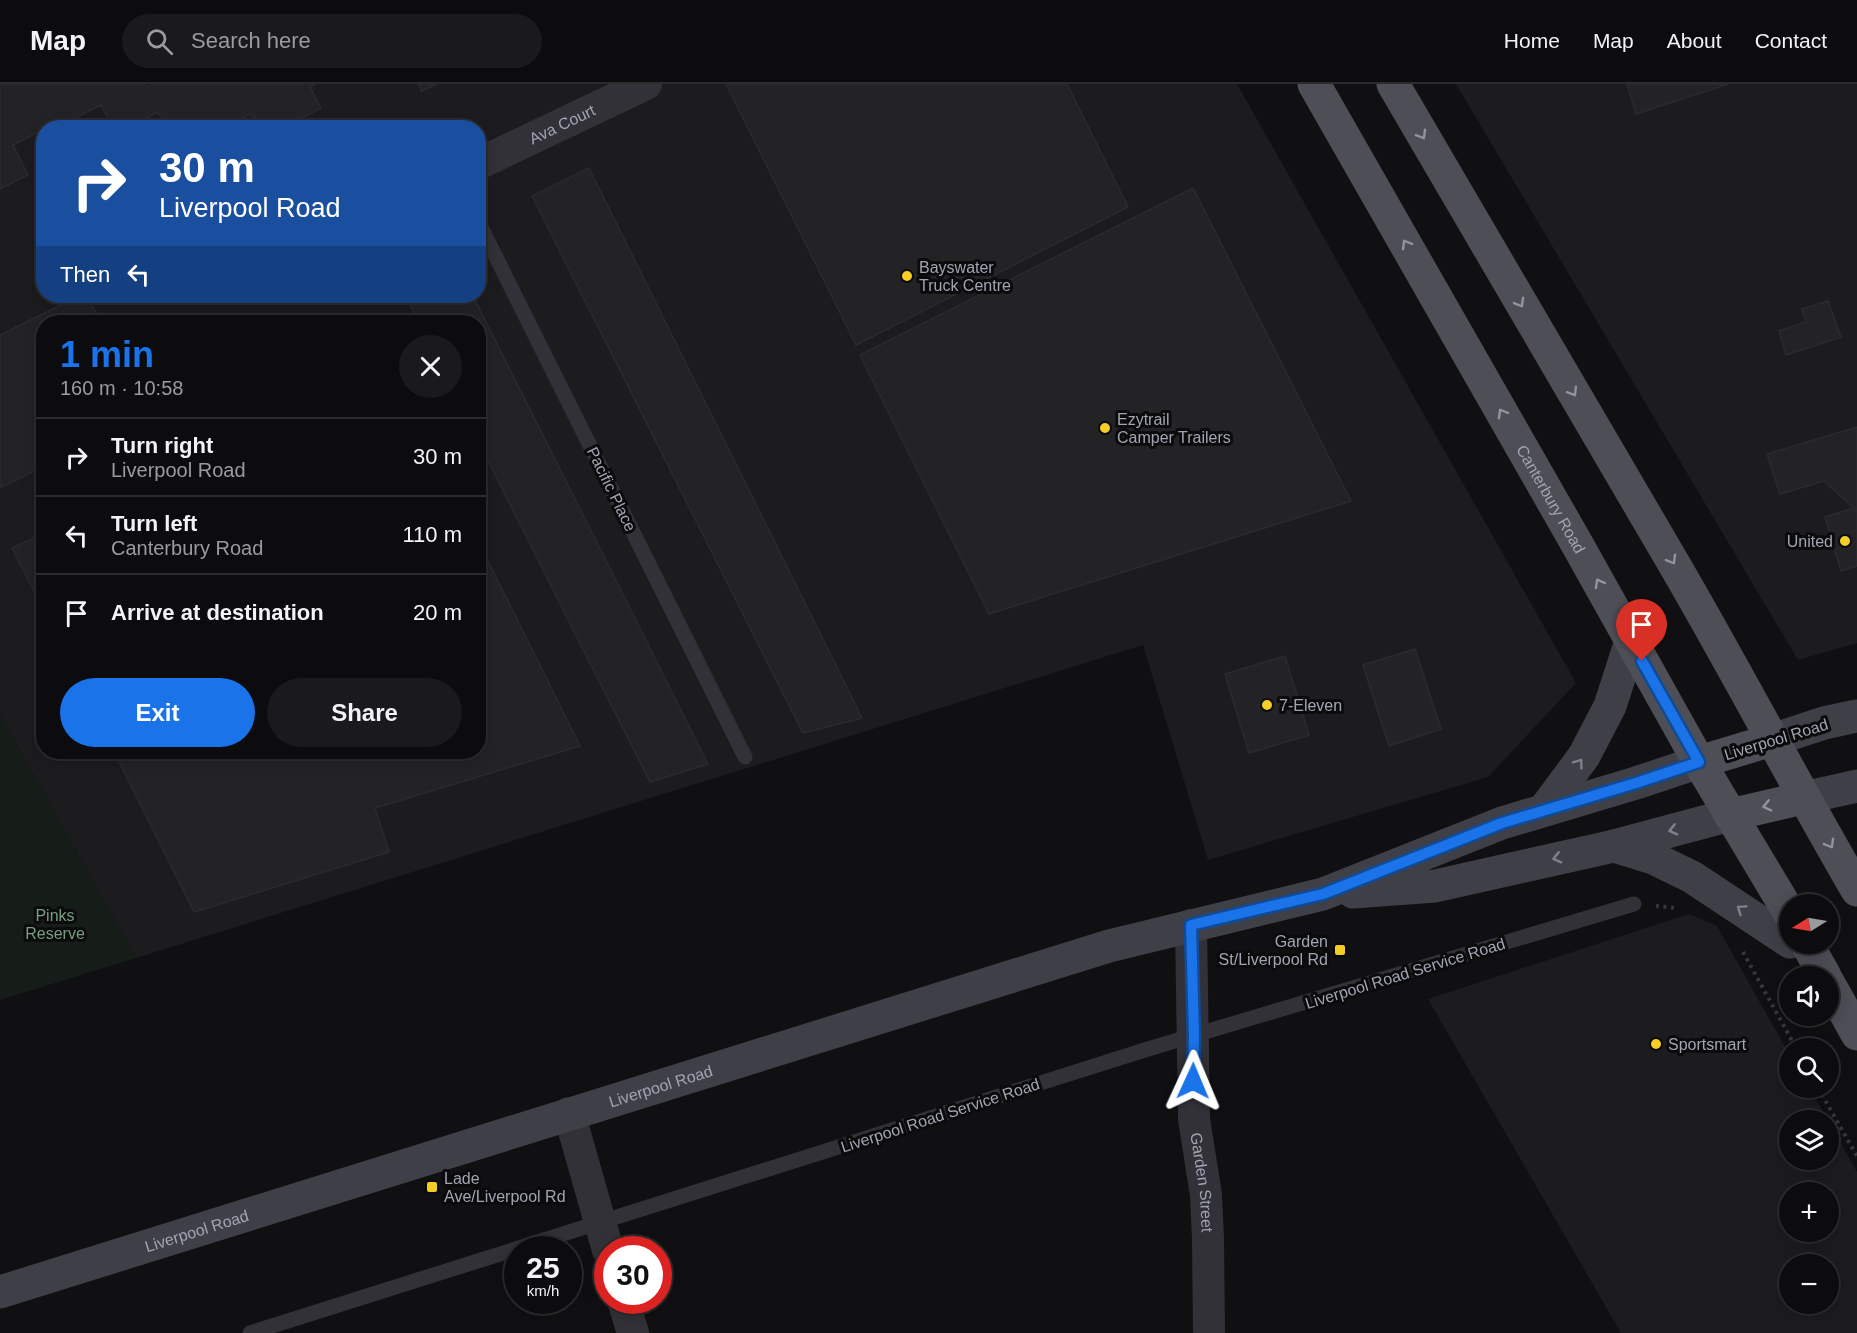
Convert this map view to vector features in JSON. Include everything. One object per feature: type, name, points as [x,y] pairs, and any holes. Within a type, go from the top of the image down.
[{"type":"main road","name":"Canterbury Road","points":[[1314,84],[1699,762],[1779,896]]},
{"type":"main road","points":[[1393,84],[1483,241],[1674,563],[1743,683],[1803,798],[1857,890]]},
{"type":"main road","points":[[1544,810],[1584,756],[1610,706],[1631,641]]},
{"type":"main road","name":"Liverpool Road","points":[[0,1292],[1109,946],[1323,894],[1502,823],[1824,723],[1857,716]]},
{"type":"main road","name":"Liverpool Road","points":[[1323,894],[1435,886],[1614,846],[1730,815],[1857,786]]},
{"type":"main road","points":[[1614,846],[1653,858],[1692,877],[1810,958],[1857,1034]]},
{"type":"street","name":"Ava Court","points":[[486,160],[646,84]]},
{"type":"street","name":"Garden Street","points":[[1191,925],[1194,1119],[1206,1195],[1209,1333]]},
{"type":"street","points":[[569,1113],[604,1236]]},
{"type":"street","points":[[627,1314],[633,1333]]},
{"type":"lane","name":"Pacific Place","points":[[486,237],[745,756]]},
{"type":"lane","name":"Liverpool Road Service Road","points":[[604,1236],[1194,1036],[1634,904]]},
{"type":"lane","name":"Liverpool Road Service Road","points":[[250,1333],[594,1239]]},
{"type":"path","points":[[1742,950],[1790,1038]]},
{"type":"path","points":[[1824,1098],[1857,1156]]},
{"type":"shaded area","points":[[0,84],[1237,84],[1576,683],[1488,777],[1208,860],[1143,645],[136,958],[0,715]]},
{"type":"shaded area","points":[[1456,84],[1857,84],[1857,643],[1798,660]]},
{"type":"shaded area","points":[[1689,914],[1717,926],[1780,1038],[1779,1098],[1815,1098],[1822,1110],[1779,1110],[1779,1170],[1839,1170],[1839,1140],[1857,1172],[1857,1333],[1621,1333],[1428,999]]},
{"type":"green space","name":"Pinks Reserve","points":[[0,715],[136,958],[0,1000]]},
{"type":"building","points":[[0,84],[146,84],[148,87],[153,84],[315,84],[310,87],[321,108],[298,120],[262,120],[250,114],[238,120],[162,120],[158,112],[142,120],[109,120],[101,105],[71,120],[36,120],[36,133],[13,145],[28,175],[0,189]]},
{"type":"building","points":[[418,84],[437,84],[422,91]]},
{"type":"building","name":"Bayswater Truck Centre","points":[[726,84],[1067,84],[1128,207],[856,345]]},
{"type":"building","points":[[1627,84],[1728,84],[1636,114]]},
{"type":"building","points":[[589,168],[862,718],[803,733],[532,196]]},
{"type":"building","name":"Ezytrail Camper Trailers","points":[[1193,188],[1351,501],[989,614],[860,355]]},
{"type":"building","points":[[1828,301],[1841,337],[1786,355],[1779,331],[1806,322],[1802,309]]},
{"type":"building","points":[[65,303],[91,303],[97,315],[41,315]]},
{"type":"building","points":[[410,303],[477,303],[483,315],[416,315]]},
{"type":"building","points":[[36,317],[36,470],[0,488],[0,335]]},
{"type":"building","points":[[486,322],[708,764],[650,782],[486,457]]},
{"type":"building","points":[[1857,427],[1857,511],[1824,481],[1780,494],[1767,454]]},
{"type":"building","name":"United","points":[[1853,508],[1857,511],[1857,566],[1841,571],[1825,517]]},
{"type":"building","points":[[36,537],[36,595],[12,548]]},
{"type":"building","points":[[486,557],[580,746],[375,808],[389,852],[194,912],[118,759],[486,759]]},
{"type":"building","points":[[1415,649],[1441,729],[1389,746],[1363,665]]},
{"type":"building","name":"7-Eleven","points":[[1285,656],[1309,735],[1249,753],[1225,674]]},
{"type":"place","name":"Bayswater Truck Centre","points":[[907,276]]},
{"type":"place","name":"Ezytrail Camper Trailers","points":[[1105,428]]},
{"type":"place","name":"United","points":[[1845,541]]},
{"type":"place","name":"7-Eleven","points":[[1267,705]]},
{"type":"place","name":"Garden St/Liverpool Rd","points":[[1340,950]]},
{"type":"place","name":"Sportsmart","points":[[1656,1044]]},
{"type":"place","name":"Lade Ave/Liverpool Rd","points":[[432,1187]]},
{"type":"route","points":[[1193,1081],[1191,925],[1323,894],[1502,823],[1699,762],[1642,661]]}]
